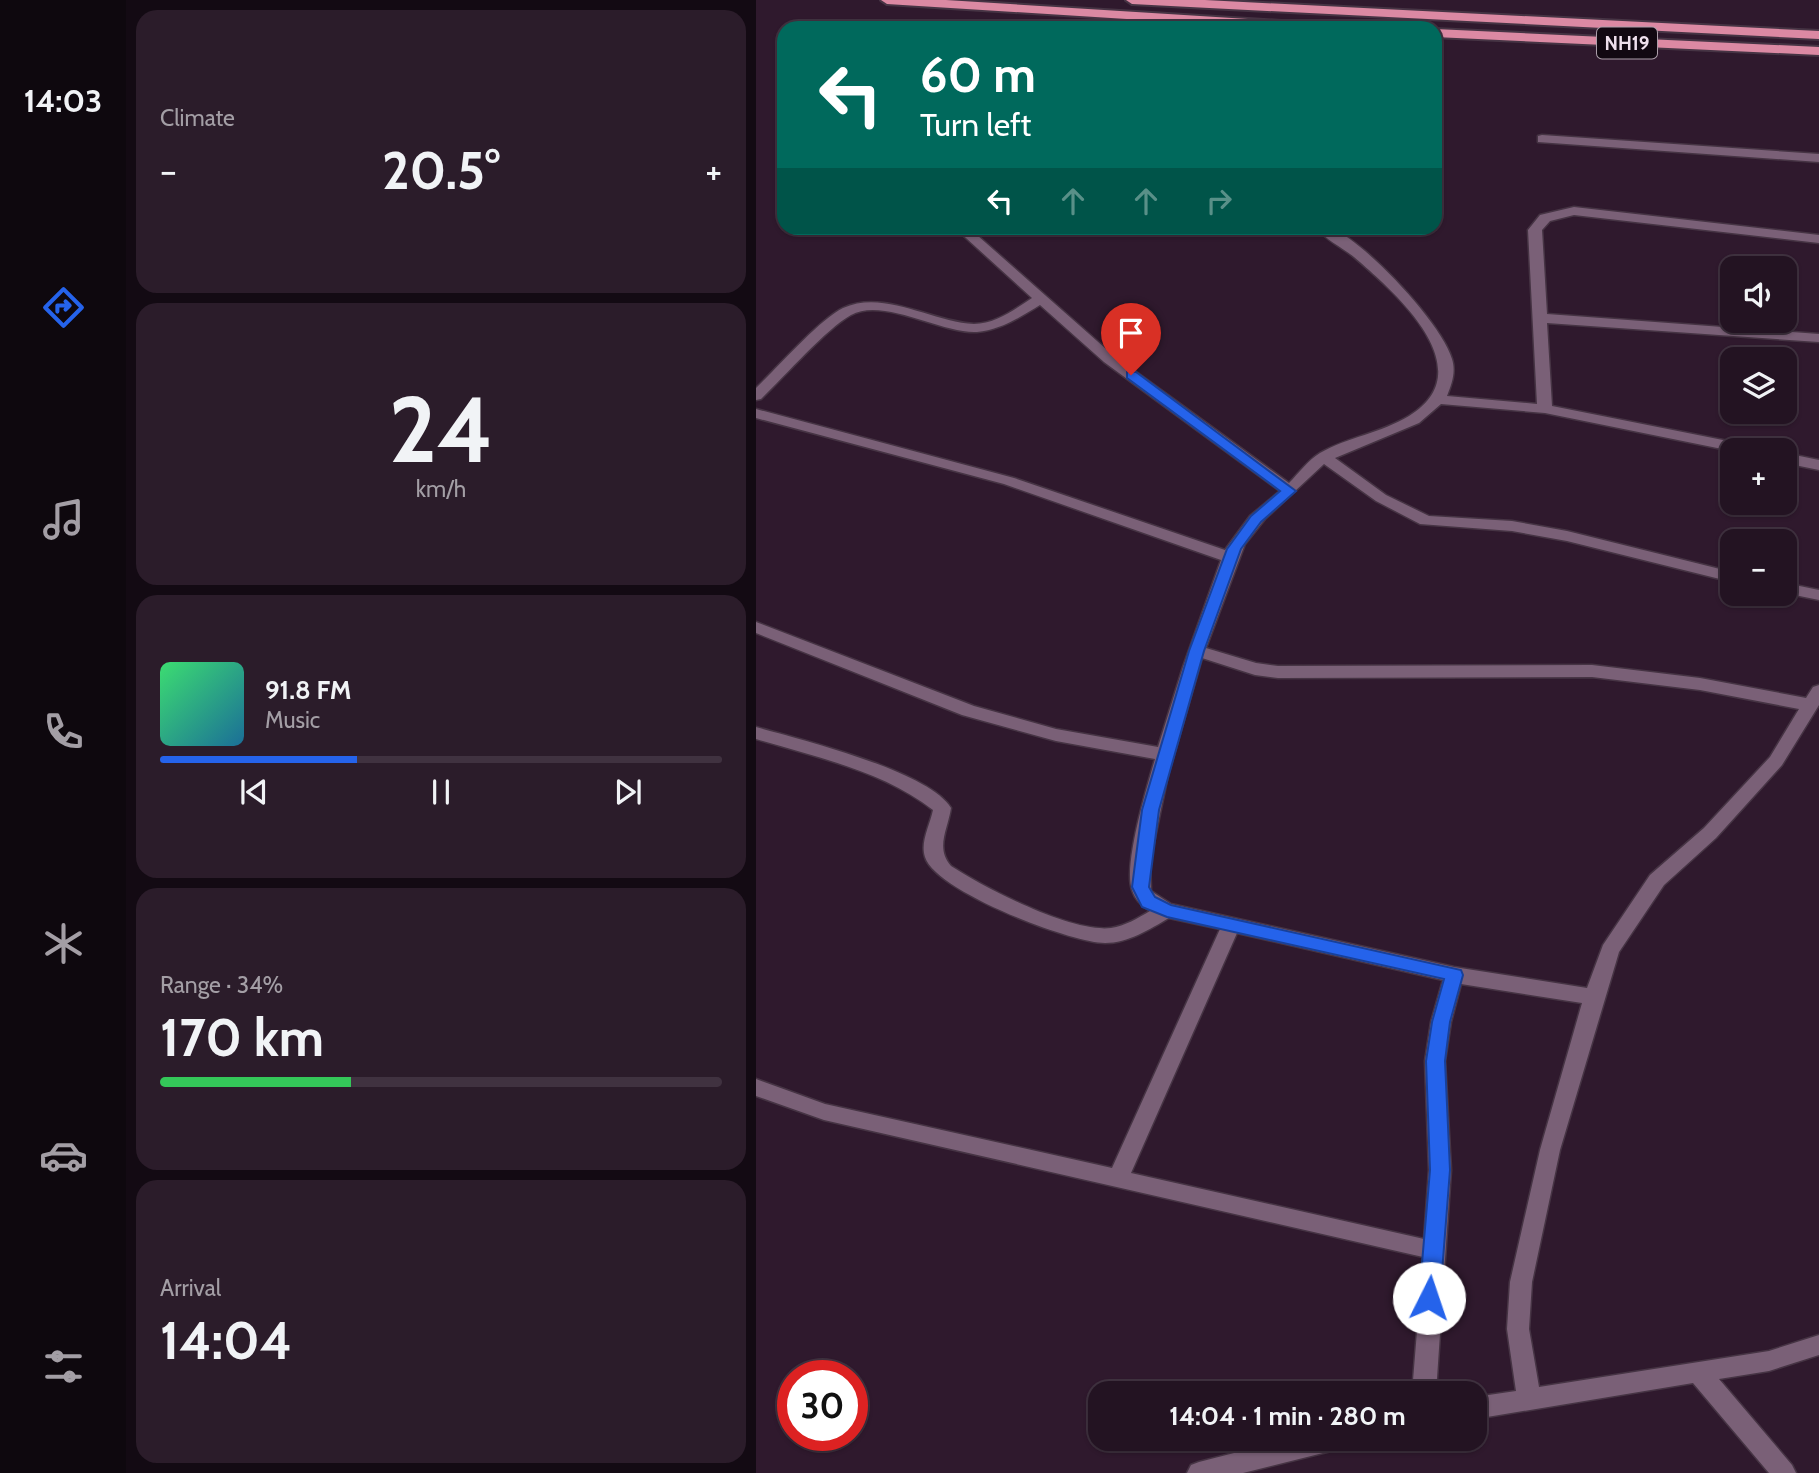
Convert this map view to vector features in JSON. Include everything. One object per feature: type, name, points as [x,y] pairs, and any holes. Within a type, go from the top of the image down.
[{"type":"highway","points":[[887,0],[1115,21]]},
{"type":"highway","name":"NH19","points":[[1132,0],[1819,35]]},
{"type":"highway","name":"NH19","points":[[1442,33],[1819,51]]},
{"type":"street","points":[[1542,139],[1819,158]]},
{"type":"street","points":[[1545,409],[1535,230],[1545,218],[1560,212],[1600,213],[1819,239]]},
{"type":"street","points":[[970,235],[1109,359],[1289,491]]},
{"type":"street","points":[[1335,235],[1381,274],[1437,341],[1447,360],[1447,379],[1436,399],[1422,413],[1395,428],[1324,457],[1256,519],[1231,558],[1197,651],[1151,810],[1140,887],[1149,902],[1167,910],[1454,975],[1594,997]]},
{"type":"street","points":[[756,396],[831,324],[846,312],[860,307],[883,307],[975,328],[1003,322],[1041,298]]},
{"type":"street","points":[[1538,318],[1819,338]]},
{"type":"street","points":[[1436,399],[1545,409],[1720,444]]},
{"type":"street","points":[[756,413],[1009,481],[1231,558]]},
{"type":"street","points":[[1324,457],[1381,498],[1426,520],[1512,526],[1567,536],[1720,574]]},
{"type":"street","points":[[1797,460],[1819,465]]},
{"type":"street","points":[[1797,590],[1819,595]]},
{"type":"street","points":[[756,628],[933,698],[993,718],[1041,731],[1167,755]]},
{"type":"street","points":[[1197,651],[1255,669],[1278,672],[1592,671],[1815,698],[1776,761],[1710,833],[1657,880],[1610,950],[1550,1150],[1521,1282],[1518,1329],[1528,1398]]},
{"type":"street","points":[[756,733],[890,777],[935,802],[942,808],[933,850],[935,861],[953,878],[1045,921],[1077,933],[1122,935],[1167,910]]},
{"type":"street","points":[[1118,1179],[1232,924]]},
{"type":"street","points":[[1424,1381],[1440,1170],[1435,1061],[1441,1022],[1454,975]]},
{"type":"street","points":[[756,1087],[824,1112],[1432,1250]]},
{"type":"street","points":[[1487,1406],[1769,1361],[1819,1345]]},
{"type":"street","points":[[1698,1372],[1784,1473]]},
{"type":"street","points":[[1199,1473],[1287,1451]]},
{"type":"route","points":[[1131,375],[1289,491],[1256,519],[1234,549],[1197,651],[1151,810],[1140,887],[1149,902],[1167,910],[1454,975],[1441,1022],[1435,1061],[1440,1170],[1429,1298]]}]
